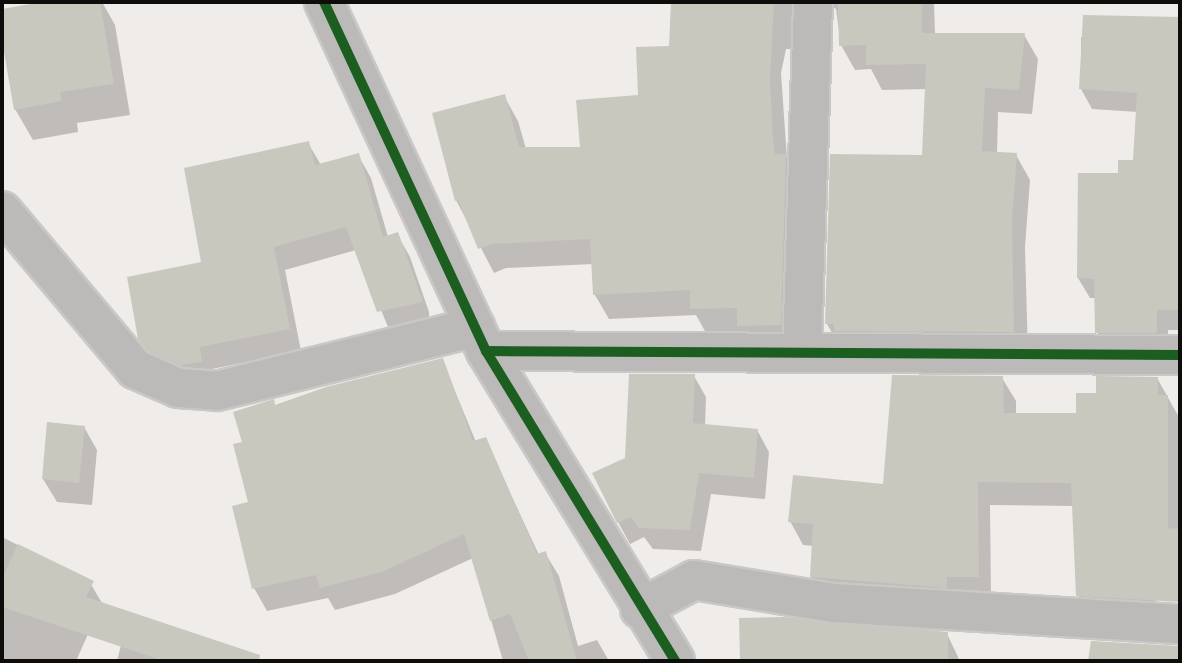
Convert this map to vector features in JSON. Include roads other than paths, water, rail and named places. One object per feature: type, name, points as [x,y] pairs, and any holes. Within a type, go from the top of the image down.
[{"type":"street","points":[[324,2],[480,339],[640,608],[675,661]]},
{"type":"street","points":[[802,353],[813,2]]},
{"type":"street","points":[[2,211],[135,369],[178,388],[217,391],[480,339],[802,353],[1180,355]]},
{"type":"street","points":[[640,608],[694,580],[833,603],[1180,624]]}]
